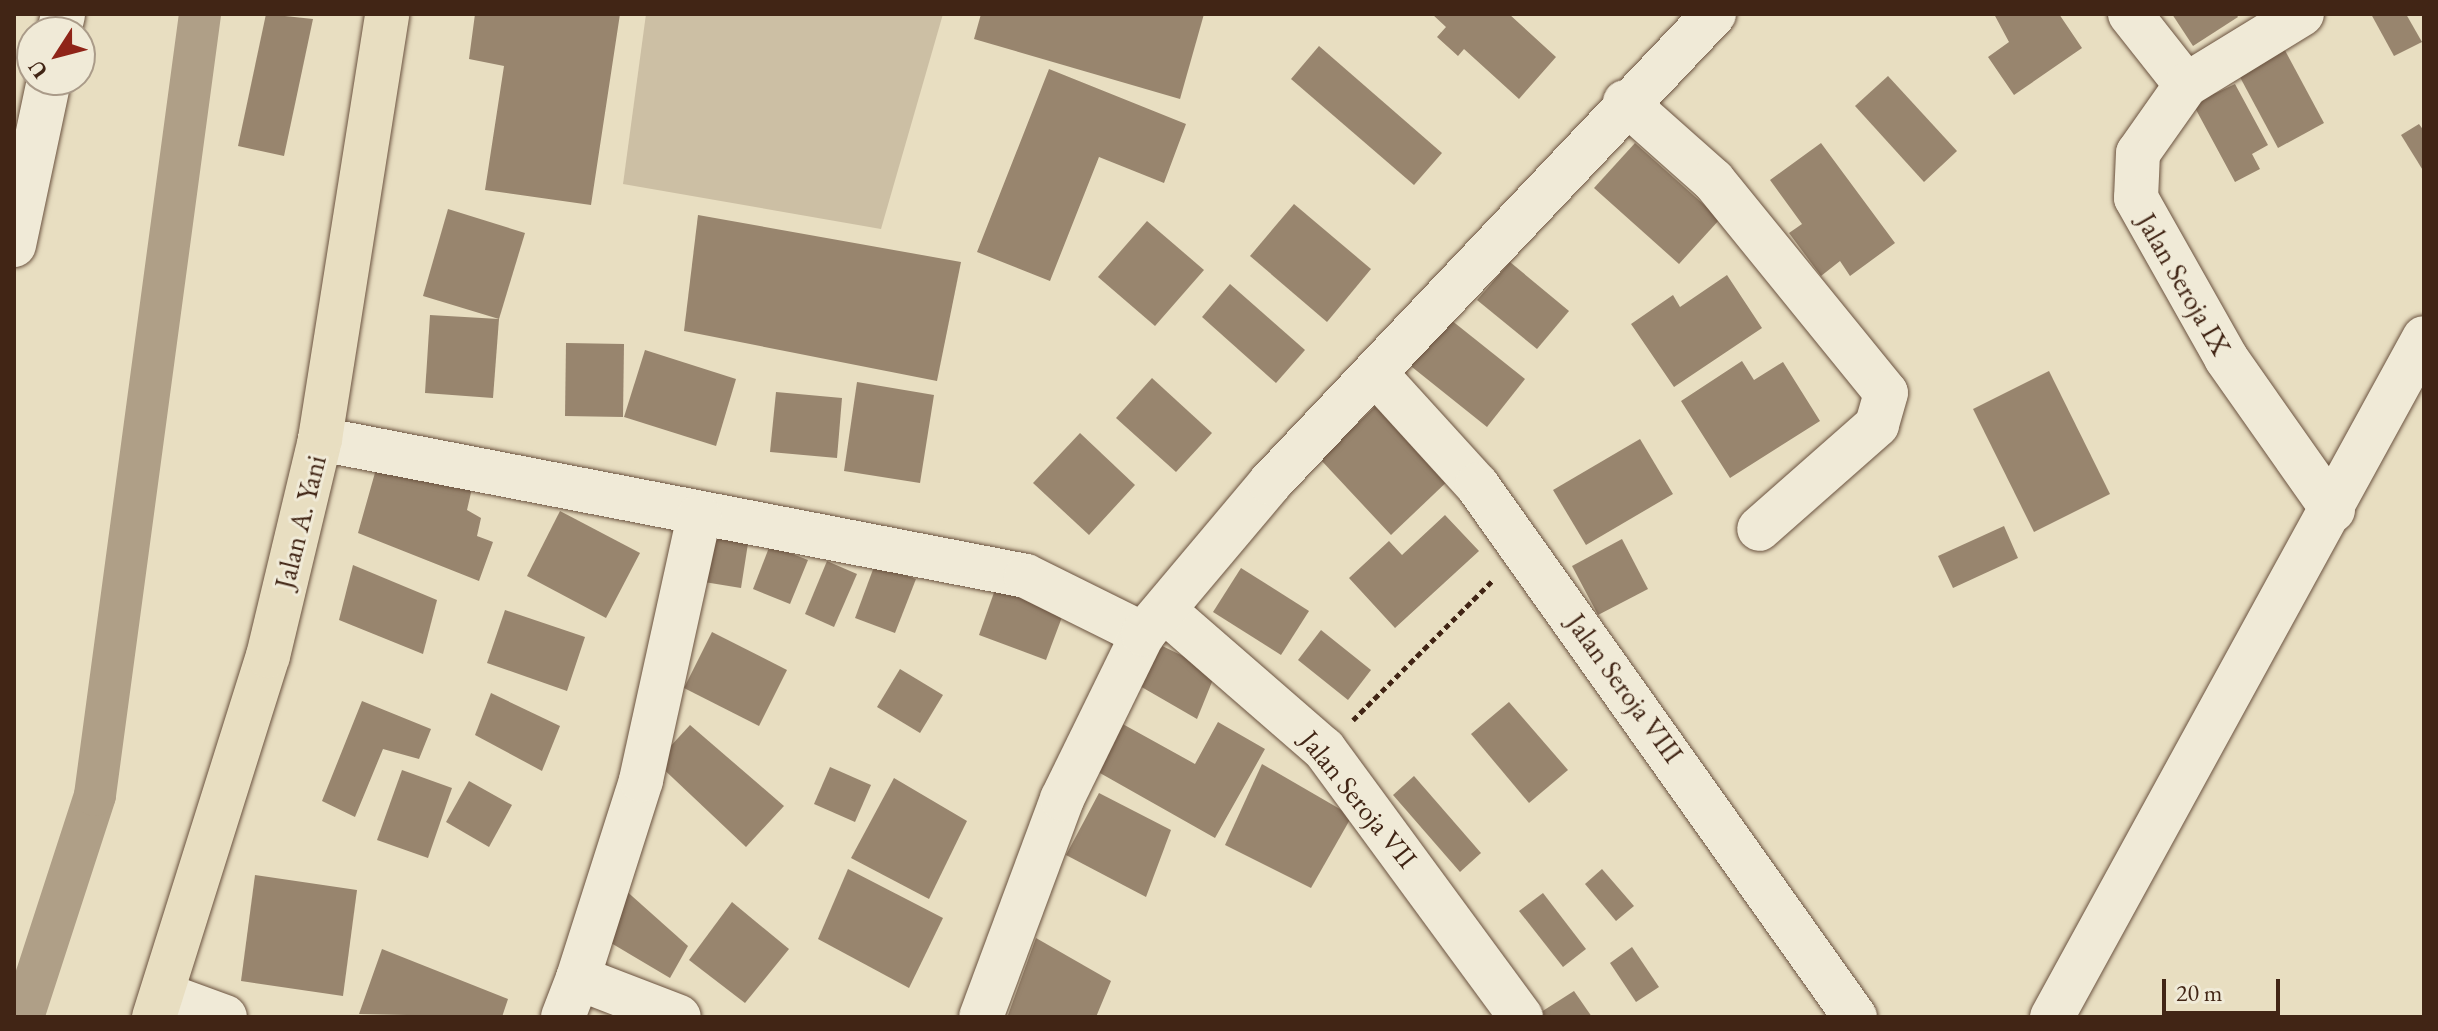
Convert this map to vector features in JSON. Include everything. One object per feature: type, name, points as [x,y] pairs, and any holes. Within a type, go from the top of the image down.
[{"type":"highway","name":"Jalan A. Yani","points":[[158,1006],[268,656],[320,439],[387,14]]},
{"type":"street","points":[[981,1017],[1062,799],[1154,623],[1270,483],[1625,102],[1714,14]]},
{"type":"street","points":[[2130,14],[2186,85],[2302,14]]},
{"type":"street","name":"Jalan Seroja IX","points":[[2186,85],[2138,153],[2136,198],[2226,358],[2333,510]]},
{"type":"street","points":[[14,245],[46,96]]},
{"type":"street","points":[[1625,102],[1713,180],[1886,393],[1877,425],[1759,529]]},
{"type":"street","points":[[2052,1017],[2333,510],[2424,338]]},
{"type":"street","name":"Jalan Seroja VIII","points":[[1375,373],[1524,549],[1855,1017]]},
{"type":"street","name":"Jalan Seroja VII","points":[[320,439],[699,516],[1026,576],[1154,623],[1324,749],[1521,1017]]},
{"type":"street","points":[[679,1017],[570,997],[641,780],[699,516]]},
{"type":"street","points":[[158,1006],[225,1017]]},
{"type":"path","points":[[1324,749],[1524,549]]},
{"type":"shaded area","points":[[646,14],[943,14],[881,229],[623,184]]},
{"type":"building","points":[[266,14],[313,19],[284,156],[238,146]]},
{"type":"building","points":[[475,14],[620,14],[591,205],[485,190],[504,66],[469,59]]},
{"type":"building","points":[[981,14],[1204,14],[1180,99],[974,39]]},
{"type":"building","points":[[1432,14],[1509,14],[1556,57],[1519,99],[1464,49],[1458,56],[1437,37],[1446,27]]},
{"type":"building","points":[[1994,14],[2059,14],[2082,48],[2014,95],[1988,57],[2009,42]]},
{"type":"building","points":[[2172,14],[2236,14],[2238,17],[2193,46]]},
{"type":"building","points":[[2371,14],[2406,14],[2422,42],[2394,56]]},
{"type":"building","points":[[2280,41],[2324,123],[2278,148],[2234,66]]},
{"type":"building","points":[[1319,46],[1442,153],[1414,185],[1291,79]]},
{"type":"building","points":[[1049,69],[1186,124],[1164,183],[1099,157],[1050,281],[977,252]]},
{"type":"building","points":[[1888,76],[1957,151],[1924,182],[1855,106]]},
{"type":"building","points":[[2210,81],[2216,93],[2235,84],[2268,145],[2252,154],[2260,169],[2235,182],[2187,93]]},
{"type":"building","points":[[2419,124],[2424,131],[2424,172],[2401,135]]},
{"type":"building","points":[[1635,143],[1720,219],[1679,264],[1594,188]]},
{"type":"building","points":[[1821,143],[1895,243],[1850,276],[1840,261],[1821,276],[1789,233],[1802,224],[1770,180]]},
{"type":"building","points":[[1294,204],[1371,269],[1327,322],[1250,256]]},
{"type":"building","points":[[448,209],[525,233],[499,319],[423,296]]},
{"type":"building","points":[[698,215],[961,262],[937,381],[684,331]]},
{"type":"building","points":[[1147,221],[1204,270],[1155,326],[1098,277]]},
{"type":"building","points":[[1510,262],[1569,311],[1537,349],[1477,300]]},
{"type":"building","points":[[1727,275],[1762,328],[1674,387],[1631,324],[1673,295],[1680,307]]},
{"type":"building","points":[[1230,284],[1305,350],[1276,383],[1202,317]]},
{"type":"building","points":[[1441,312],[1525,379],[1487,427],[1402,359]]},
{"type":"building","points":[[430,315],[499,319],[493,398],[425,393]]},
{"type":"building","points":[[566,343],[624,344],[623,417],[565,416]]},
{"type":"building","points":[[645,350],[736,379],[716,446],[624,417]]},
{"type":"building","points":[[1742,361],[1754,380],[1783,362],[1820,421],[1730,478],[1681,401]]},
{"type":"building","points":[[2049,371],[2110,494],[2034,532],[1973,409]]},
{"type":"building","points":[[1152,378],[1212,433],[1176,472],[1116,418]]},
{"type":"building","points":[[857,382],[934,395],[920,483],[844,471]]},
{"type":"building","points":[[776,392],[842,398],[837,458],[770,452]]},
{"type":"building","points":[[1383,399],[1454,475],[1391,535],[1320,459]]},
{"type":"building","points":[[1080,433],[1135,485],[1089,535],[1033,483]]},
{"type":"building","points":[[1640,439],[1673,494],[1586,545],[1553,490]]},
{"type":"building","points":[[378,462],[473,484],[467,510],[481,518],[477,536],[493,542],[479,581],[358,533]]},
{"type":"building","points":[[560,511],[640,553],[606,618],[527,576]]},
{"type":"building","points":[[1445,515],[1479,551],[1395,628],[1349,578],[1389,541],[1402,555]]},
{"type":"building","points":[[2004,526],[2018,558],[1953,588],[1938,556]]},
{"type":"building","points":[[700,528],[749,537],[741,588],[692,580]]},
{"type":"building","points":[[1622,539],[1648,589],[1598,615],[1572,566]]},
{"type":"building","points":[[770,545],[808,560],[790,604],[753,589]]},
{"type":"building","points":[[827,561],[857,574],[834,627],[805,614]]},
{"type":"building","points":[[875,564],[916,579],[895,633],[855,618]]},
{"type":"building","points":[[353,565],[437,600],[423,654],[339,620]]},
{"type":"building","points":[[1241,568],[1309,611],[1281,655],[1213,612]]},
{"type":"building","points":[[997,584],[1065,609],[1046,660],[979,635]]},
{"type":"building","points":[[505,610],[585,637],[567,691],[487,663]]},
{"type":"building","points":[[1321,630],[1371,670],[1348,700],[1298,660]]},
{"type":"building","points":[[712,632],[787,670],[759,726],[684,688]]},
{"type":"building","points":[[1152,641],[1216,672],[1197,719],[1126,678]]},
{"type":"building","points":[[900,669],[943,695],[920,733],[877,707]]},
{"type":"building","points":[[491,693],[560,726],[542,771],[475,735]]},
{"type":"building","points":[[362,701],[431,729],[419,759],[383,749],[355,817],[322,801]]},
{"type":"building","points":[[1509,702],[1568,770],[1529,803],[1471,734]]},
{"type":"building","points":[[1110,717],[1195,764],[1218,722],[1265,749],[1215,838],[1084,764]]},
{"type":"building","points":[[690,725],[784,806],[746,847],[656,762]]},
{"type":"building","points":[[1262,764],[1352,816],[1311,888],[1225,845]]},
{"type":"building","points":[[830,767],[871,785],[855,822],[814,804]]},
{"type":"building","points":[[402,770],[452,788],[428,858],[377,840]]},
{"type":"building","points":[[1414,776],[1481,853],[1460,872],[1393,795]]},
{"type":"building","points":[[894,778],[967,821],[929,899],[851,858]]},
{"type":"building","points":[[469,781],[512,805],[489,847],[446,822]]},
{"type":"building","points":[[1099,793],[1171,830],[1146,897],[1066,855]]},
{"type":"building","points":[[848,869],[943,918],[909,988],[818,939]]},
{"type":"building","points":[[1602,869],[1634,906],[1616,921],[1585,884]]},
{"type":"building","points":[[255,875],[357,890],[343,996],[241,981]]},
{"type":"building","points":[[614,880],[688,946],[670,978],[584,927]]},
{"type":"building","points":[[1543,893],[1586,949],[1563,967],[1519,911]]},
{"type":"building","points":[[732,902],[789,949],[745,1003],[689,960]]},
{"type":"building","points":[[1036,938],[1111,981],[1096,1017],[1008,1015]]},
{"type":"building","points":[[1632,947],[1659,987],[1636,1002],[1610,963]]},
{"type":"building","points":[[382,949],[508,999],[502,1017],[359,1014]]},
{"type":"building","points":[[1574,991],[1592,1017],[1540,1017],[1538,1014]]},
{"type":"waterway","points":[[23,1017],[95,795],[200,14]]}]
